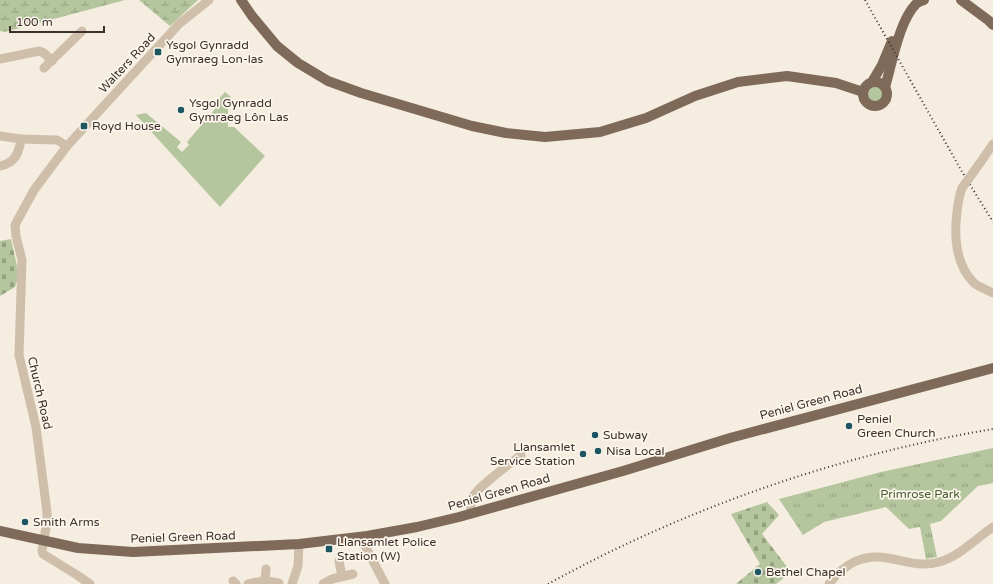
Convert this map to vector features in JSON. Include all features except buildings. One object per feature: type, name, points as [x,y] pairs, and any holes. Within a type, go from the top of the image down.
[{"type":"main road","points":[[241,0],[277,46],[298,63],[328,81],[361,93],[472,126],[506,133],[546,137],[600,132],[646,118],[695,96],[738,82],[786,76],[836,83],[863,92]]},
{"type":"main road","points":[[872,82],[879,82],[887,91],[886,98],[881,104],[874,106],[867,102],[863,96],[863,92],[867,85],[872,82],[882,65],[896,28],[912,0]]},
{"type":"main road","points":[[885,87],[901,30],[910,12],[917,3],[924,0]]},
{"type":"main road","points":[[951,0],[961,0],[988,20],[993,26]]},
{"type":"main road","name":"Peniel Green Road","points":[[0,531],[78,548],[133,552],[299,544],[361,538],[472,514],[730,438],[993,368]]},
{"type":"street","name":"Walters Road","points":[[67,146],[179,24],[209,0]]},
{"type":"street","points":[[44,68],[82,31]]},
{"type":"street","points":[[0,59],[39,51],[44,53],[52,60]]},
{"type":"street","points":[[0,136],[21,139],[57,140],[67,146]]},
{"type":"street","points":[[0,166],[8,164],[12,161],[20,145],[21,139]]},
{"type":"street","points":[[993,144],[962,188],[958,201],[956,225],[958,255],[964,271],[975,284],[993,293]]},
{"type":"street","name":"Church Road","points":[[43,541],[47,522],[47,512],[36,428],[18,355],[22,260],[15,225],[34,190],[67,146]]},
{"type":"street","points":[[472,514],[470,506],[472,497],[486,483],[521,455]]},
{"type":"street","points":[[830,584],[848,565],[873,555],[913,564],[931,564],[940,562],[963,550],[993,527]]},
{"type":"street","points":[[361,538],[385,584]]},
{"type":"street","points":[[43,541],[43,554],[90,584]]},
{"type":"street","points":[[292,584],[298,566],[299,544]]},
{"type":"street","points":[[339,561],[342,576]]},
{"type":"street","points":[[265,581],[266,569]]},
{"type":"street","points":[[323,584],[342,576],[353,574]]},
{"type":"street","points":[[248,584],[265,581],[278,583]]},
{"type":"green space","points":[[0,0],[125,0],[5,32],[0,31]]},
{"type":"green space","points":[[139,0],[198,0],[170,26]]},
{"type":"green space","points":[[875,86],[881,88],[883,94],[881,100],[875,102],[869,100],[867,94],[869,88]]},
{"type":"green space","points":[[225,92],[231,97],[228,109],[228,127],[234,127],[265,156],[220,207],[136,115],[146,113],[181,142],[177,147],[182,152],[189,145],[187,142],[215,109],[217,101]]},
{"type":"green space","points":[[11,239],[19,275],[15,287],[0,296],[0,241]]},
{"type":"green space","name":"Primrose Park","points":[[993,448],[993,483],[978,486],[941,521],[930,524],[937,557],[926,559],[920,527],[909,529],[886,507],[824,522],[803,535],[779,499],[881,472]]},
{"type":"green space","points":[[767,502],[779,515],[762,534],[791,572],[776,584],[736,584],[760,564],[731,514]]},
{"type":"railway","points":[[865,0],[961,170],[993,222]]},
{"type":"railway","points":[[548,584],[654,531],[709,508],[764,488],[820,469],[877,454],[935,440],[993,429]]},
{"type":"place","name":"Ysgol Gynradd Gymraeg Lon-las","points":[[158,52]]},
{"type":"place","name":"Ysgol Gynradd Gymraeg Lôn Las","points":[[181,110]]},
{"type":"place","name":"Royd House","points":[[84,126]]},
{"type":"place","name":"Peniel Green Church","points":[[849,426]]},
{"type":"place","name":"Subway","points":[[595,435]]},
{"type":"place","name":"Nisa Local","points":[[598,451]]},
{"type":"place","name":"Llansamlet Service Station","points":[[583,454]]},
{"type":"place","name":"Smith Arms","points":[[25,522]]},
{"type":"place","name":"Llansamlet Police Station (W)","points":[[329,549]]},
{"type":"place","name":"Bethel Chapel","points":[[758,572]]}]
